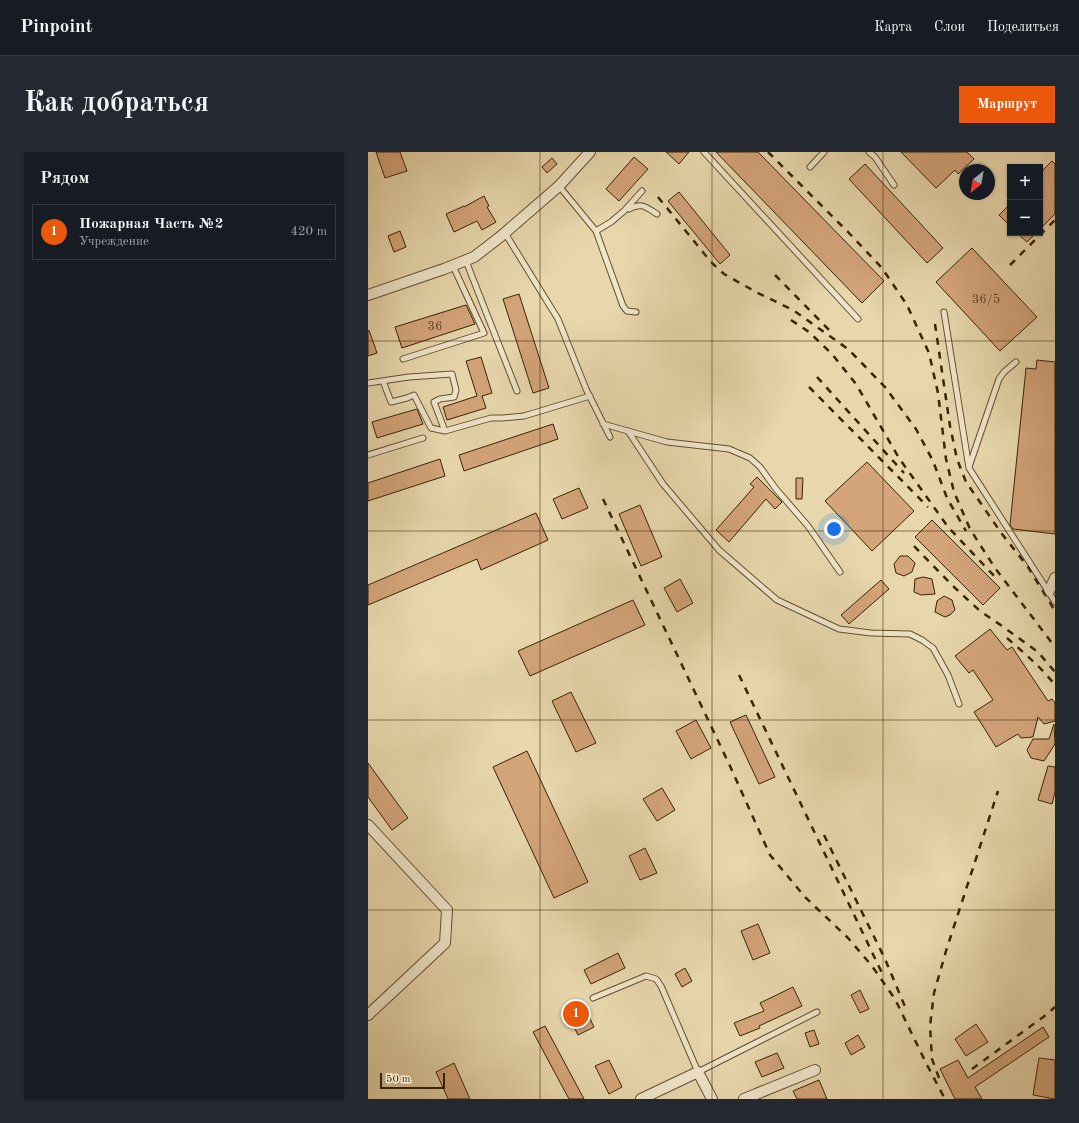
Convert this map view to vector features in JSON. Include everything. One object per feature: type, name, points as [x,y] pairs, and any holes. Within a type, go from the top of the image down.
[{"type":"street","points":[[368,295],[453,266],[474,257],[505,233],[559,186],[590,152]]},
{"type":"street","points":[[1049,592],[1055,578]]},
{"type":"street","points":[[368,825],[448,910],[445,943],[368,1015]]},
{"type":"street","points":[[744,1099],[815,1070]]},
{"type":"street","points":[[641,1099],[698,1072],[712,1099]]},
{"type":"lane","points":[[704,152],[858,319]]},
{"type":"lane","points":[[810,167],[824,152]]},
{"type":"lane","points":[[869,152],[875,156],[894,185]]},
{"type":"lane","points":[[559,186],[596,231],[623,306],[627,311],[636,312]]},
{"type":"lane","points":[[596,231],[611,222],[624,211],[642,191]]},
{"type":"lane","points":[[624,211],[634,206],[643,205],[657,214]]},
{"type":"lane","points":[[505,233],[558,319],[590,396],[610,437]]},
{"type":"lane","points":[[466,260],[516,391]]},
{"type":"lane","points":[[403,359],[484,333],[453,266]]},
{"type":"lane","points":[[944,312],[968,468],[1055,602]]},
{"type":"lane","points":[[968,468],[999,379],[1004,372],[1016,362]]},
{"type":"lane","points":[[368,383],[409,377],[452,374],[456,390],[454,397],[440,399],[434,402],[444,431]]},
{"type":"lane","points":[[383,381],[391,402],[414,395],[431,428],[444,431],[491,418],[524,416],[590,396]]},
{"type":"lane","points":[[603,424],[667,442],[729,449],[750,458],[760,467],[776,489],[808,526],[840,572]]},
{"type":"lane","points":[[628,431],[663,484],[719,550],[777,600],[839,629],[871,633],[910,634],[922,640],[933,648],[948,675],[959,704]]},
{"type":"lane","points":[[368,455],[422,438]]},
{"type":"lane","points":[[593,998],[646,976],[656,979],[698,1072],[817,1012]]},
{"type":"building","points":[[376,152],[400,152],[407,171],[385,178]]},
{"type":"building","points":[[666,152],[689,152],[679,164]]},
{"type":"building","points":[[716,152],[758,152],[884,281],[862,303]]},
{"type":"building","points":[[901,152],[967,152],[974,159],[969,164],[959,164],[959,173],[958,174],[955,170],[936,188]]},
{"type":"building","points":[[634,157],[648,169],[619,201],[606,189]]},
{"type":"building","points":[[552,158],[557,164],[547,173],[542,167]]},
{"type":"building","points":[[1052,161],[1055,164],[1055,214],[1043,226],[1043,200],[1043,170]]},
{"type":"building","points":[[865,164],[943,248],[927,263],[849,179]]},
{"type":"building","points":[[679,192],[730,255],[720,264],[668,201]]},
{"type":"building","points":[[484,196],[489,206],[487,207],[496,222],[482,230],[477,221],[454,232],[446,214],[464,207]]},
{"type":"building","points":[[1007,207],[1007,223],[999,215]]},
{"type":"building","points":[[400,231],[406,247],[394,252],[388,236]]},
{"type":"building","points":[[1020,236],[1033,236],[1027,242]]},
{"type":"building","points":[[972,248],[1037,317],[1000,351],[936,282]]},
{"type":"building","points":[[519,294],[549,388],[533,393],[503,299]]},
{"type":"building","points":[[466,305],[475,324],[402,348],[395,327]]},
{"type":"building","points":[[369,330],[377,353],[368,356],[368,331]]},
{"type":"building","points":[[481,357],[492,393],[482,396],[486,408],[447,420],[443,407],[477,396],[466,361]]},
{"type":"building","points":[[1037,360],[1055,362],[1055,534],[1013,529],[1010,525],[1026,368],[1036,369]]},
{"type":"building","points":[[417,409],[423,424],[377,438],[372,422]]},
{"type":"building","points":[[553,424],[558,439],[464,471],[459,455]]},
{"type":"building","points":[[440,459],[445,476],[368,501],[368,483]]},
{"type":"building","points":[[867,462],[914,511],[872,551],[825,501]]},
{"type":"building","points":[[757,477],[782,502],[775,509],[766,499],[729,542],[716,530],[754,487],[750,484]]},
{"type":"building","points":[[796,478],[803,478],[802,499],[796,499]]},
{"type":"building","points":[[579,488],[588,508],[562,519],[553,499]]},
{"type":"building","points":[[640,505],[662,557],[641,566],[619,514]]},
{"type":"building","points":[[536,513],[548,540],[481,570],[477,559],[368,605],[368,585]]},
{"type":"building","points":[[932,520],[1000,588],[983,605],[915,537]]},
{"type":"building","points":[[900,556],[908,556],[915,563],[912,572],[904,576],[896,573],[894,564]]},
{"type":"building","points":[[923,577],[932,579],[935,594],[921,595],[914,592],[915,579]]},
{"type":"building","points":[[680,579],[693,603],[677,612],[664,588]]},
{"type":"building","points":[[881,580],[889,589],[849,624],[841,615]]},
{"type":"building","points":[[944,596],[952,600],[955,610],[950,615],[945,617],[935,612],[937,601]]},
{"type":"building","points":[[633,600],[645,625],[530,676],[518,651]]},
{"type":"building","points":[[990,629],[1007,650],[1012,647],[1048,701],[1052,699],[1055,703],[1055,721],[1044,724],[1038,717],[1033,737],[1021,738],[1018,734],[996,747],[974,712],[993,700],[973,670],[969,673],[955,656]]},
{"type":"building","points":[[571,692],[596,743],[576,752],[552,701]]},
{"type":"building","points":[[746,715],[775,777],[759,784],[730,722]]},
{"type":"building","points":[[696,720],[711,748],[691,759],[676,731]]},
{"type":"building","points":[[1054,724],[1055,744],[1044,761],[1031,758],[1027,750],[1033,739],[1049,739]]},
{"type":"building","points":[[527,751],[588,882],[554,898],[493,767]]},
{"type":"building","points":[[368,763],[408,818],[392,830],[368,797]]},
{"type":"building","points":[[1048,766],[1055,767],[1055,792],[1052,804],[1038,800]]},
{"type":"building","points":[[662,788],[675,810],[657,821],[643,799]]},
{"type":"building","points":[[645,848],[657,873],[640,880],[629,856]]},
{"type":"building","points":[[758,924],[770,953],[753,960],[741,931]]},
{"type":"building","points":[[618,953],[625,968],[591,984],[584,970]]},
{"type":"building","points":[[685,968],[692,981],[682,987],[675,974]]},
{"type":"building","points":[[793,987],[802,1006],[759,1026],[760,1028],[740,1036],[734,1023],[764,1011],[760,1003]]},
{"type":"building","points":[[860,990],[869,1009],[860,1013],[851,995]]},
{"type":"building","points":[[578,1000],[582,1003],[584,1008],[582,1010],[586,1019],[590,1019],[594,1027],[578,1035],[564,1006]]},
{"type":"building","points":[[976,1024],[988,1042],[966,1056],[955,1039]]},
{"type":"building","points":[[545,1026],[584,1099],[569,1099],[533,1032]]},
{"type":"building","points":[[1043,1027],[1049,1037],[975,1087],[982,1099],[955,1099],[940,1069],[958,1060],[968,1078]]},
{"type":"building","points":[[814,1030],[819,1044],[810,1047],[805,1033]]},
{"type":"building","points":[[858,1035],[865,1047],[851,1055],[845,1043]]},
{"type":"building","points":[[777,1053],[784,1068],[762,1077],[755,1062]]},
{"type":"building","points":[[1039,1058],[1055,1060],[1055,1099],[1033,1095]]},
{"type":"building","points":[[609,1060],[622,1087],[609,1094],[595,1066]]},
{"type":"building","points":[[454,1063],[470,1099],[448,1099],[436,1072]]},
{"type":"building","points":[[819,1080],[827,1099],[797,1099],[793,1091]]},
{"type":"railway","points":[[768,152],[882,268],[907,305],[929,353],[938,393],[946,459],[954,492],[970,529],[995,568],[1055,647]]},
{"type":"railway","points":[[658,197],[711,262],[724,274],[793,310],[848,349],[885,387],[916,429],[933,461],[947,498],[966,531]]},
{"type":"railway","points":[[1010,265],[1055,220]]},
{"type":"railway","points":[[775,275],[829,330]]},
{"type":"railway","points":[[791,320],[809,332],[832,354],[856,384],[899,458],[948,527],[997,579]]},
{"type":"railway","points":[[935,324],[950,426],[957,459],[966,482],[1002,534],[1028,567],[1055,611]]},
{"type":"railway","points":[[817,377],[904,473]]},
{"type":"railway","points":[[809,387],[928,507]]},
{"type":"railway","points":[[603,499],[730,766],[770,855],[805,897],[848,938],[872,966],[895,999],[945,1099]]},
{"type":"railway","points":[[914,546],[980,611],[1038,652],[1055,672]]},
{"type":"railway","points":[[1007,638],[1038,666],[1055,685]]},
{"type":"railway","points":[[739,675],[882,973]]},
{"type":"railway","points":[[939,1078],[932,1059],[930,1026],[934,993],[946,951],[998,791]]},
{"type":"railway","points":[[824,835],[885,959],[906,1009]]},
{"type":"railway","points":[[972,1069],[1055,1007]]},
{"type":"place","name":"Пожарная Часть №2","points":[[576,1014]]}]
